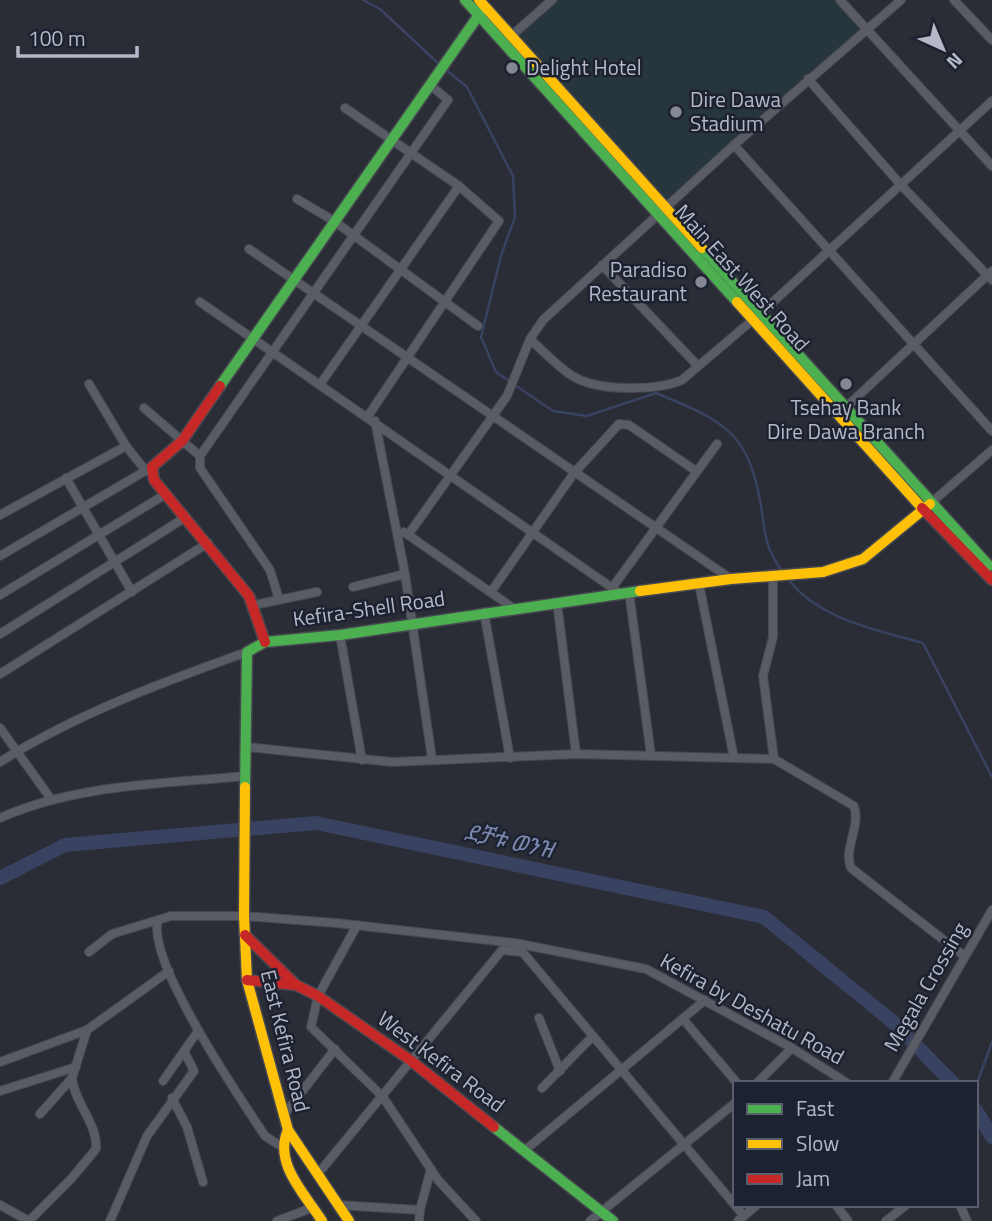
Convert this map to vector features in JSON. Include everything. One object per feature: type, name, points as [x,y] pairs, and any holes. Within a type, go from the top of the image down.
[{"type":"main road","name":"Main East West Road","points":[[465,0],[480,7],[506,40],[928,506],[992,569]]},
{"type":"main road","points":[[265,642],[254,605],[208,543],[154,480],[149,469],[182,441],[480,7]]},
{"type":"main road","name":"Kefira-Shell Road","points":[[247,652],[265,642],[340,635],[621,591],[851,565],[873,552],[928,506]]},
{"type":"main road","name":"Main East West Road","points":[[962,542],[992,580]]},
{"type":"main road","points":[[246,936],[247,652]]},
{"type":"main road","name":"East Kefira Road","points":[[246,936],[247,980],[264,1034],[288,1130],[349,1221]]},
{"type":"main road","name":"West Kefira Road","points":[[246,936],[296,985],[318,996],[410,1060],[613,1221]]},
{"type":"main road","points":[[247,980],[296,985]]},
{"type":"main road","points":[[288,1130],[282,1147],[306,1202],[314,1207],[322,1221]]},
{"type":"street","points":[[506,40],[552,0]]},
{"type":"street","points":[[840,0],[992,166]]},
{"type":"street","points":[[408,535],[507,396],[530,339],[543,320],[602,265],[664,213],[734,145],[901,0]]},
{"type":"street","points":[[954,0],[992,40]]},
{"type":"street","points":[[808,79],[901,186],[991,276],[843,410]]},
{"type":"street","points":[[279,599],[270,570],[200,468],[200,456],[448,100],[429,84]]},
{"type":"street","points":[[530,339],[573,377],[608,386],[642,388],[669,385],[682,380],[901,186],[992,101]]},
{"type":"street","points":[[345,108],[459,186],[497,217],[499,224],[408,358],[371,419],[405,574],[432,759]]},
{"type":"street","points":[[734,145],[992,430]]},
{"type":"street","points":[[321,383],[459,186]]},
{"type":"street","points":[[297,199],[334,221],[478,326]]},
{"type":"street","points":[[249,249],[731,579]]},
{"type":"street","points":[[602,265],[698,366]]},
{"type":"street","points":[[201,302],[621,591]]},
{"type":"street","points":[[0,556],[149,469],[126,446],[89,384]]},
{"type":"street","points":[[144,408],[200,456]]},
{"type":"street","points":[[491,592],[574,473],[619,424],[629,425],[696,471]]},
{"type":"street","points":[[651,755],[621,591],[656,529],[717,444]]},
{"type":"street","points":[[0,515],[126,446]]},
{"type":"street","points":[[928,506],[992,450]]},
{"type":"street","points":[[66,478],[132,592]]},
{"type":"street","points":[[0,595],[166,494]]},
{"type":"street","points":[[0,634],[186,517]]},
{"type":"street","points":[[396,526],[513,608]]},
{"type":"street","points":[[0,674],[208,543]]},
{"type":"street","points":[[353,587],[405,574]]},
{"type":"street","points":[[774,759],[763,676],[773,637],[781,575]]},
{"type":"street","points":[[699,583],[734,758]]},
{"type":"street","points":[[254,605],[317,592]]},
{"type":"street","points":[[557,602],[576,754]]},
{"type":"street","points":[[484,612],[510,758]]},
{"type":"street","points":[[340,635],[362,760]]},
{"type":"street","points":[[0,762],[107,706],[247,652]]},
{"type":"street","points":[[0,728],[51,799]]},
{"type":"street","points":[[246,747],[392,762],[576,754],[774,759],[854,806],[856,822],[848,861],[851,868],[963,955]]},
{"type":"street","points":[[0,818],[51,799],[246,776]]},
{"type":"street","name":"Megala Crossing","points":[[893,1081],[963,955],[992,910]]},
{"type":"street","name":"Kefira by Deshatu Road","points":[[89,952],[113,934],[166,916],[244,916],[357,925],[515,943],[646,969],[792,1048],[845,1081]]},
{"type":"street","points":[[158,920],[157,930],[169,971],[198,1031],[265,1136],[282,1147]]},
{"type":"street","points":[[357,925],[318,996],[311,1027],[383,1097],[431,1169],[476,1221]]},
{"type":"street","points":[[515,943],[683,1144],[741,1219],[755,1207]]},
{"type":"street","points":[[317,1175],[502,950],[521,952]]},
{"type":"street","points":[[0,1062],[87,1030],[169,971]]},
{"type":"street","points":[[524,1151],[619,1069],[705,1000]]},
{"type":"street","points":[[539,1018],[560,1071]]},
{"type":"street","points":[[683,1019],[735,1081]]},
{"type":"street","points":[[40,1114],[61,1094],[72,1078],[87,1030]]},
{"type":"street","points":[[163,1081],[198,1031]]},
{"type":"street","points":[[542,1088],[592,1037]]},
{"type":"street","points":[[759,1081],[792,1048]]},
{"type":"street","points":[[283,1116],[335,1049]]},
{"type":"street","points":[[110,1221],[143,1144],[172,1098],[194,1071],[184,1051]]},
{"type":"street","points":[[0,1091],[76,1066]]},
{"type":"street","points":[[0,1205],[29,1221],[71,1179],[96,1149],[94,1135],[73,1089],[72,1078]]},
{"type":"street","points":[[172,1098],[187,1126],[203,1182]]},
{"type":"street","points":[[590,1221],[733,1104]]},
{"type":"street","points":[[419,1221],[431,1169]]},
{"type":"street","points":[[338,1205],[420,1210]]},
{"type":"street","points":[[277,1221],[314,1207]]},
{"type":"street","points":[[886,1221],[904,1207]]},
{"type":"shaded area","name":"Dire Dawa Stadium","points":[[552,0],[840,0],[867,29],[668,209],[511,36]]},
{"type":"waterway","name":"Kefira-Shell Road","points":[[363,0],[380,9],[440,65]]},
{"type":"waterway","name":"Kefira-Shell Road","points":[[445,69],[467,87],[513,176],[515,217],[501,256],[481,337],[496,372],[553,411],[587,416],[656,393],[715,421],[740,444],[749,460],[756,480],[767,540],[782,571]]},
{"type":"waterway","name":"Kefira-Shell Road","points":[[788,579],[815,604],[832,613],[868,628],[923,643],[992,777]]},
{"type":"waterway","name":"ደቻቱ ወንዝ","points":[[0,878],[65,845],[316,823],[764,917],[894,1023],[951,1081]]},
{"type":"waterway","name":"Kefira-Shell Road","points":[[978,1081],[992,1042]]},
{"type":"waterway","name":"ደቻቱ ወንዝ","points":[[978,1113],[992,1137]]},
{"type":"traffic: fast","points":[[465,0],[737,302]]},
{"type":"traffic: fast","points":[[220,386],[483,9]]},
{"type":"traffic: fast","points":[[702,248],[989,566]]},
{"type":"traffic: fast","points":[[245,787],[247,652],[265,642],[340,635],[640,591]]},
{"type":"traffic: fast","points":[[494,1127],[613,1221]]},
{"type":"traffic: slow","points":[[479,0],[702,248]]},
{"type":"traffic: slow","points":[[737,302],[922,508]]},
{"type":"traffic: slow","points":[[640,591],[731,579],[823,572],[863,559],[930,504]]},
{"type":"traffic: slow","points":[[245,787],[244,916],[247,980],[288,1130],[349,1221]]},
{"type":"traffic: slow","points":[[288,1130],[284,1142],[288,1166],[322,1221]]},
{"type":"traffic: jam","points":[[220,386],[182,441],[152,467],[154,480],[249,596],[265,642]]},
{"type":"traffic: jam","points":[[922,508],[992,580]]},
{"type":"traffic: jam","points":[[245,935],[296,985],[318,996],[410,1060],[494,1127]]},
{"type":"traffic: jam","points":[[247,980],[296,985]]},
{"type":"place","name":"Delight Hotel","points":[[512,68]]},
{"type":"place","name":"Dire Dawa Stadium","points":[[676,112]]},
{"type":"place","name":"Paradiso Restaurant","points":[[701,282]]},
{"type":"place","name":"Tsehay Bank Dire Dawa Branch","points":[[846,384]]}]
